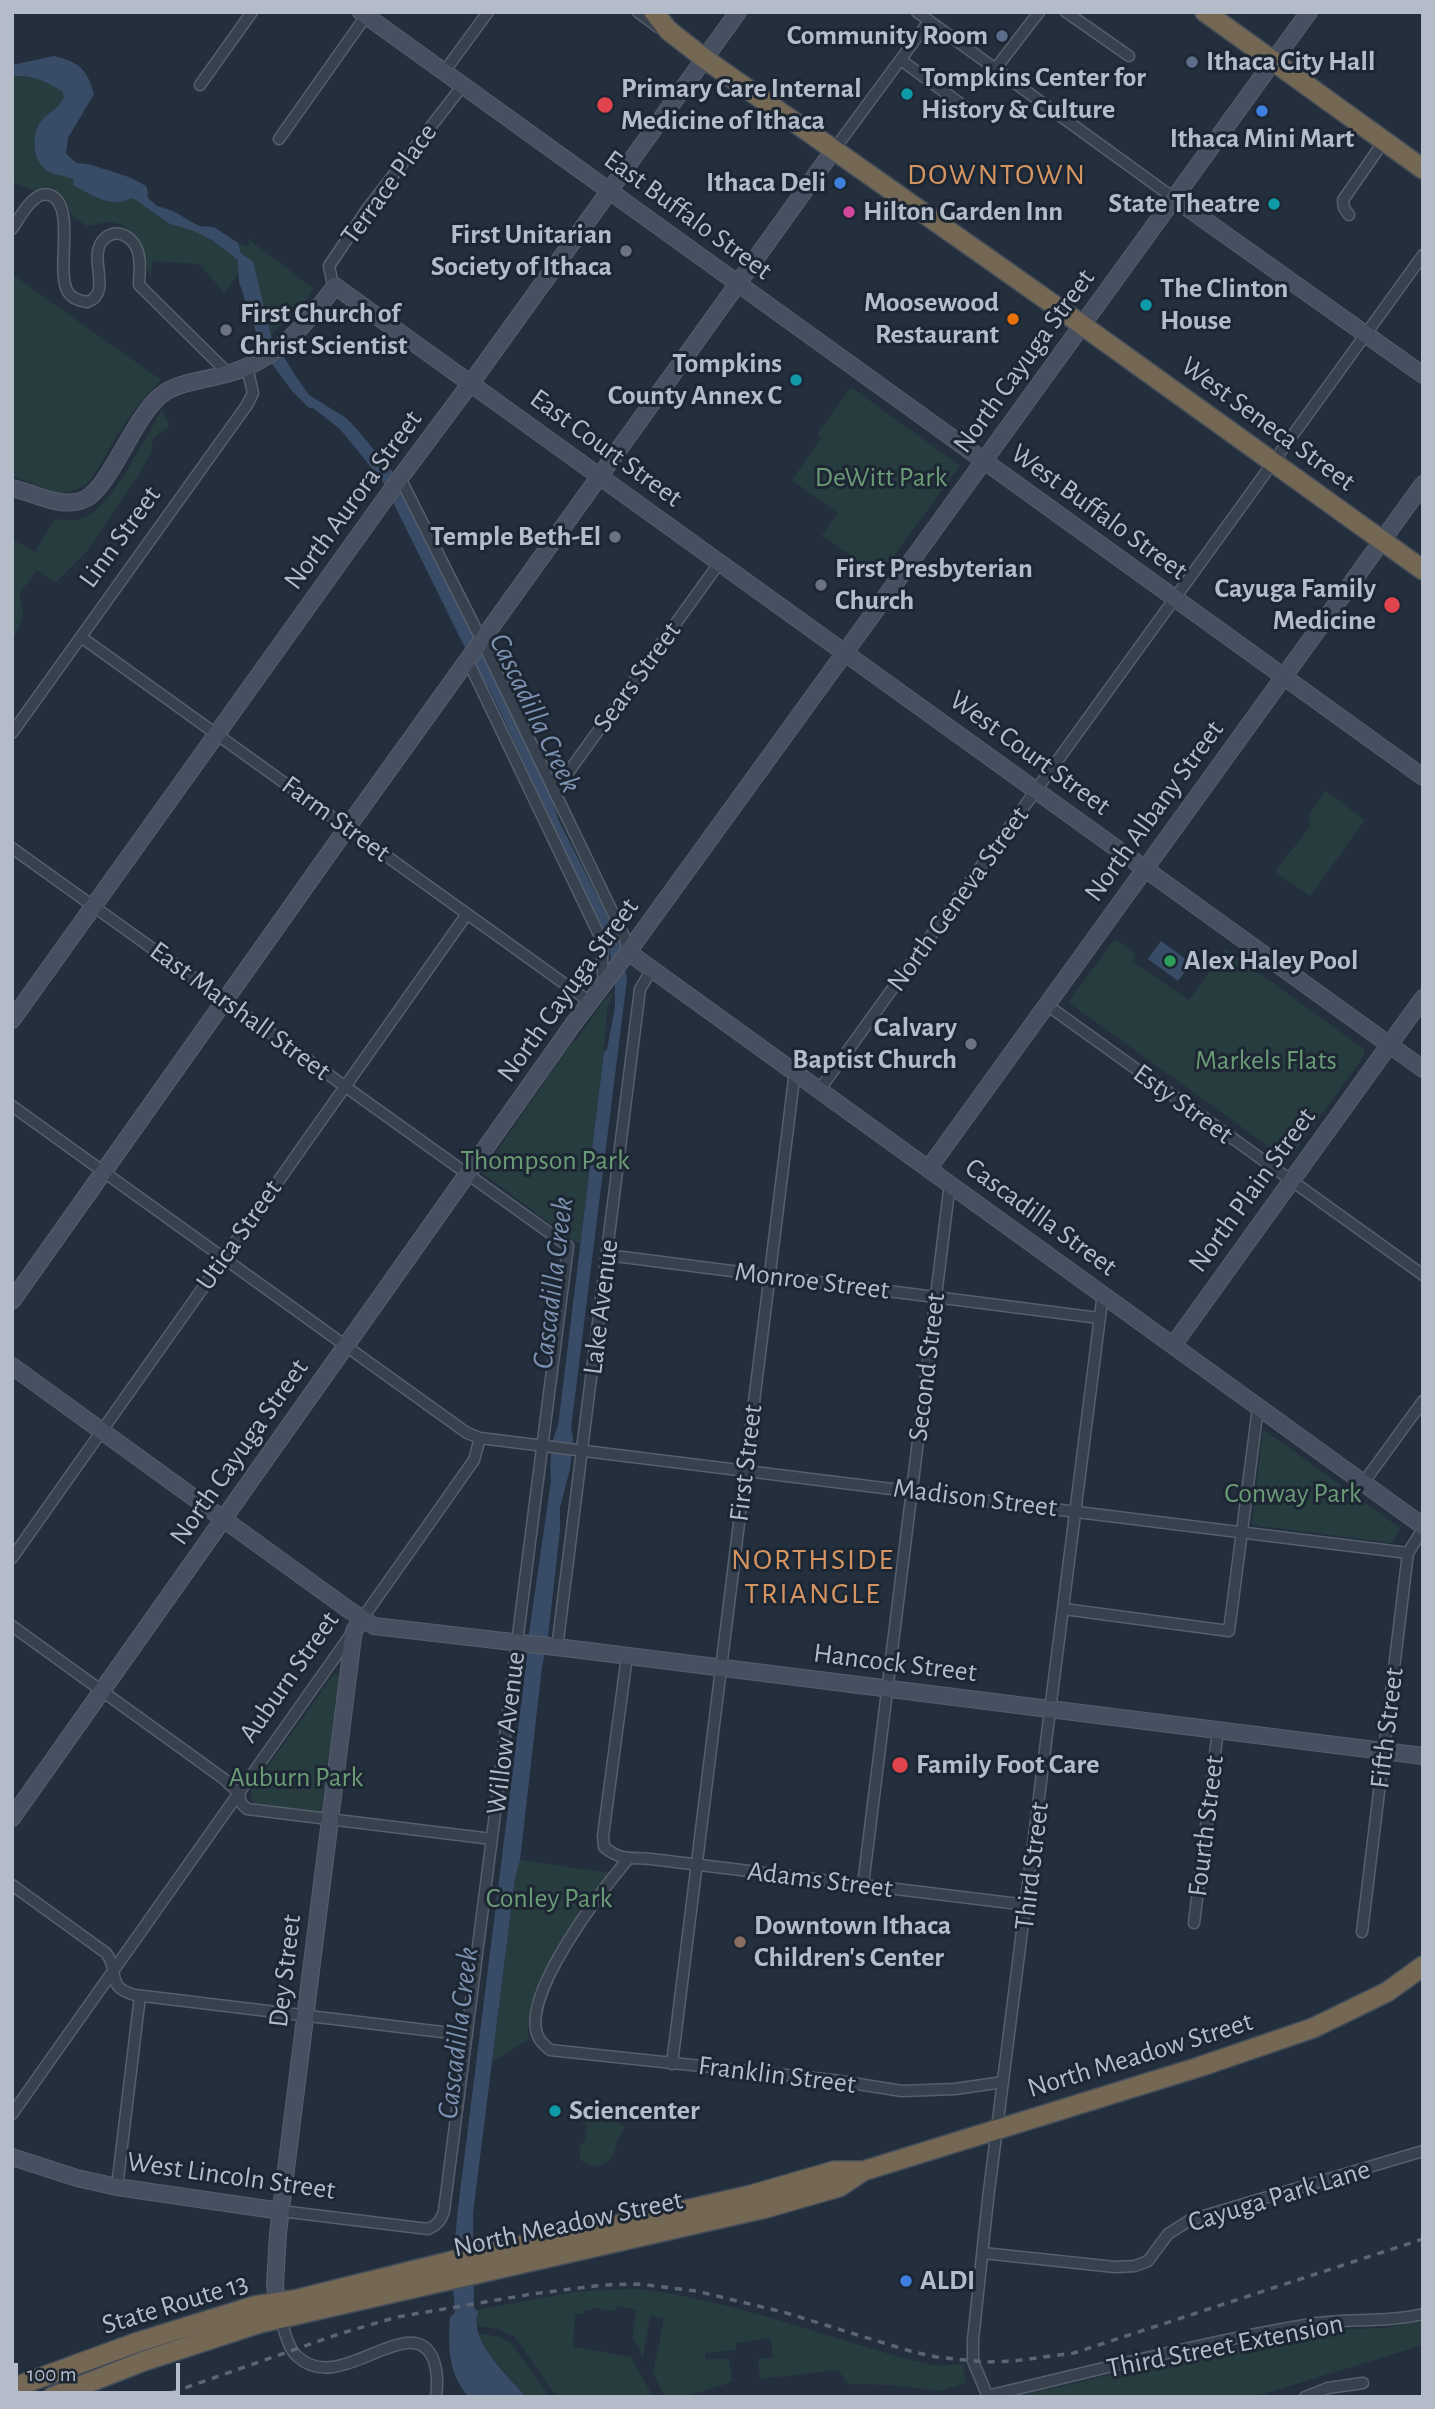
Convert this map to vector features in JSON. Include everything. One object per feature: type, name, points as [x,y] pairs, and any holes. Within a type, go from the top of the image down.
[{"type":"highway","name":"West Seneca Street","points":[[654,12],[679,39],[705,59],[1423,570]]},
{"type":"highway","points":[[1205,12],[1423,169]]},
{"type":"highway","name":"North Meadow Street","points":[[278,2311],[514,2256],[834,2171],[863,2171],[1199,2067],[1313,2028],[1387,1992],[1423,1966]]},
{"type":"highway","name":"State Route 13","points":[[12,2388],[169,2332],[254,2306],[278,2311]]},
{"type":"highway","points":[[52,2397],[278,2311]]},
{"type":"street","points":[[200,85],[252,12]]},
{"type":"street","points":[[444,72],[488,12]]},
{"type":"street","points":[[638,12],[679,39]]},
{"type":"street","name":"North Aurora Street","points":[[12,1020],[738,12]]},
{"type":"street","points":[[917,12],[1423,375]]},
{"type":"street","points":[[996,68],[1039,12]]},
{"type":"street","points":[[1066,12],[1129,56]]},
{"type":"street","name":"North Cayuga Street","points":[[12,1818],[590,1002],[1309,12]]},
{"type":"street","points":[[279,139],[363,14]]},
{"type":"street","name":"East Buffalo Street","points":[[363,14],[983,461]]},
{"type":"street","points":[[12,1301],[347,828],[929,21]]},
{"type":"street","points":[[901,60],[973,113]]},
{"type":"street","name":"Terrace Place","points":[[335,286],[331,280],[329,266],[368,208],[463,85]]},
{"type":"street","points":[[1349,215],[1343,200],[1384,141]]},
{"type":"street","points":[[12,229],[38,196],[53,197],[62,209],[64,222],[66,286],[73,297],[87,302],[94,300],[99,293],[96,257],[101,242],[113,234],[128,237],[137,249],[139,257],[139,285],[229,374]]},
{"type":"street","name":"North Geneva Street","points":[[820,1089],[1423,255]]},
{"type":"street","points":[[12,488],[70,503],[88,498],[101,484],[134,429],[161,395],[176,388],[229,374],[264,359],[299,330],[335,286]]},
{"type":"street","name":"East Court Street","points":[[335,286],[845,652]]},
{"type":"street","name":"Linn Street","points":[[12,733],[250,401],[253,388],[247,367]]},
{"type":"street","name":"West Buffalo Street","points":[[983,461],[1423,777]]},
{"type":"street","points":[[400,478],[624,936],[628,952]]},
{"type":"street","name":"North Albany Street","points":[[929,1168],[1423,484]]},
{"type":"street","name":"Sears Street","points":[[554,792],[720,562]]},
{"type":"street","name":"Farm Street","points":[[81,637],[590,1002]]},
{"type":"street","name":"West Court Street","points":[[845,652],[1423,1069]]},
{"type":"street","points":[[468,661],[603,943],[604,983]]},
{"type":"street","name":"East Marshall Street","points":[[12,848],[568,1246]]},
{"type":"street","name":"Utica Street","points":[[12,1558],[467,914]]},
{"type":"street","name":"Cascadilla Street","points":[[628,952],[1174,1344],[1423,1527]]},
{"type":"street","name":"Lake Avenue","points":[[554,1647],[640,989],[652,969]]},
{"type":"street","name":"North Plain Street","points":[[1174,1344],[1423,998]]},
{"type":"street","name":"Esty Street","points":[[1047,1004],[1423,1275]]},
{"type":"street","name":"First Street","points":[[672,2064],[794,1071]]},
{"type":"street","points":[[12,1106],[467,1433],[480,1438]]},
{"type":"street","name":"Second Street","points":[[863,1885],[950,1183]]},
{"type":"street","name":"Willow Avenue","points":[[442,2219],[521,1643],[568,1246]]},
{"type":"street","name":"Monroe Street","points":[[607,1255],[1100,1318]]},
{"type":"street","name":"Third Street","points":[[988,2396],[973,2361],[974,2328],[1103,1293]]},
{"type":"street","points":[[12,1366],[224,1518],[358,1625]]},
{"type":"street","points":[[1364,1482],[1423,1401]]},
{"type":"street","points":[[1064,1609],[1229,1631],[1258,1408]]},
{"type":"street","name":"Madison Street","points":[[480,1438],[1408,1553]]},
{"type":"street","name":"Auburn Street","points":[[12,2114],[474,1460],[480,1438]]},
{"type":"street","name":"Fifth Street","points":[[1362,1932],[1408,1553],[1423,1527]]},
{"type":"street","name":"Hancock Street","points":[[358,1625],[1423,1756]]},
{"type":"street","name":"Dey Street","points":[[278,2311],[276,2255],[281,2211],[330,1820],[358,1625]]},
{"type":"street","points":[[12,1626],[228,1781],[239,1793],[241,1803],[247,1809],[492,1839]]},
{"type":"street","name":"Adams Street","points":[[627,1656],[603,1836],[604,1847],[614,1855],[1027,1905]]},
{"type":"street","name":"Fourth Street","points":[[1194,1923],[1218,1730]]},
{"type":"street","name":"Franklin Street","points":[[628,1858],[566,1945],[547,1978],[535,2019],[537,2036],[550,2050],[833,2080],[902,2091],[955,2089],[1003,2082]]},
{"type":"street","points":[[12,1885],[106,1953],[110,1957],[117,1987],[122,1992],[467,2035]]},
{"type":"street","points":[[117,2187],[140,1996]]},
{"type":"street","name":"Cayuga Park Lane","points":[[983,2253],[1115,2267],[1135,2266],[1148,2261],[1168,2234],[1191,2220],[1423,2151]]},
{"type":"street","name":"West Lincoln Street","points":[[12,2157],[77,2178],[117,2187],[281,2211],[428,2229],[442,2219]]},
{"type":"street","points":[[278,2311],[292,2351],[300,2360],[317,2366],[346,2364],[408,2343],[423,2347],[430,2352],[436,2363],[436,2397]]},
{"type":"street","name":"Third Street Extension","points":[[988,2396],[1198,2347],[1312,2324],[1396,2319],[1423,2314]]},
{"type":"street","points":[[1305,2397],[1328,2388],[1363,2383]]},
{"type":"green space","points":[[12,65],[74,72],[52,155],[168,215],[219,238],[249,247],[248,239],[314,289],[305,301],[259,347],[246,296],[244,268],[224,292],[199,264],[152,261],[150,280],[139,243],[128,229],[110,222],[87,226],[73,217],[65,203],[15,183],[12,180]]},
{"type":"green space","points":[[12,274],[161,380],[123,426],[86,485],[73,491],[60,494],[12,476]]},
{"type":"green space","name":"DeWitt Park","points":[[851,387],[960,466],[879,576],[822,535],[838,513],[792,480],[821,438],[817,434]]},
{"type":"green space","points":[[162,410],[170,425],[153,439],[151,453],[138,476],[88,550],[55,583],[37,570],[20,593],[23,616],[12,642],[12,539],[35,552],[55,519],[79,519],[97,509],[118,484]]},
{"type":"green space","points":[[1326,791],[1365,820],[1310,896],[1275,872],[1311,825],[1309,814]]},
{"type":"green space","name":"Markels Flats","points":[[1115,939],[1136,954],[1132,961],[1189,1000],[1226,949],[1364,1049],[1364,1056],[1292,1155],[1286,1159],[1068,1002]]},
{"type":"green space","name":"Thompson Park","points":[[614,991],[607,1009],[580,1243],[482,1173],[570,1045]]},
{"type":"green space","name":"Conway Park","points":[[1263,1429],[1400,1528],[1392,1543],[1252,1525]]},
{"type":"green space","name":"Auburn Park","points":[[336,1673],[339,1677],[321,1812],[257,1805],[251,1799],[251,1790]]},
{"type":"green space","name":"Conley Park","points":[[520,1860],[611,1873],[546,1968],[535,1993],[529,2039],[492,2062],[515,1878]]},
{"type":"green space","points":[[597,2108],[603,2112],[604,2110],[625,2127],[609,2161],[593,2167],[580,2160],[579,2146],[585,2142],[587,2128],[584,2118],[593,2114]]},
{"type":"green space","points":[[637,2289],[743,2310],[915,2361],[939,2366],[963,2364],[966,2380],[965,2383],[940,2391],[891,2385],[848,2384],[838,2370],[760,2379],[758,2359],[773,2357],[770,2338],[736,2343],[736,2350],[705,2353],[706,2360],[729,2358],[732,2382],[683,2397],[665,2397],[653,2373],[664,2318],[650,2316],[643,2357],[633,2337],[636,2310],[616,2306],[615,2311],[593,2308],[583,2310],[583,2314],[575,2314],[573,2347],[631,2357],[653,2397],[557,2397],[515,2337],[499,2329],[476,2326],[476,2310],[581,2291]]},
{"type":"green space","points":[[1423,2321],[1423,2345],[1254,2397],[1013,2397],[1283,2336],[1327,2330],[1383,2328]]},
{"type":"green space","points":[[477,2333],[500,2337],[512,2344],[550,2397],[526,2397],[486,2350]]},
{"type":"water","points":[[54,56],[81,68],[94,94],[68,138],[66,153],[70,158],[135,180],[147,187],[148,198],[157,206],[173,211],[199,226],[214,227],[238,243],[241,254],[253,261],[271,336],[295,375],[309,395],[346,418],[392,471],[553,801],[558,819],[618,937],[627,979],[571,1428],[573,1438],[570,1469],[560,1508],[548,1637],[473,2213],[474,2307],[478,2312],[476,2323],[479,2335],[492,2358],[526,2397],[469,2397],[462,2388],[453,2369],[449,2338],[450,2317],[455,2313],[452,2272],[529,1633],[551,1481],[552,1446],[558,1426],[604,1052],[607,1049],[615,1007],[615,984],[608,942],[489,688],[481,680],[383,482],[340,429],[313,408],[309,408],[292,391],[263,352],[239,282],[238,260],[212,240],[170,224],[136,200],[131,198],[109,202],[73,185],[74,180],[48,171],[38,160],[34,145],[37,130],[45,117],[64,98],[63,92],[39,80],[12,76],[12,65]]},
{"type":"water","name":"Alex Haley Pool","points":[[1161,941],[1191,963],[1178,981],[1148,959]]},
{"type":"railway","points":[[159,2397],[339,2334],[397,2317],[603,2285],[639,2284],[696,2291],[783,2312],[936,2357],[985,2362],[1014,2361],[1074,2353],[1423,2239]]},
{"type":"place","name":"Community Room","points":[[1002,36]]},
{"type":"place","name":"Ithaca City Hall","points":[[1192,62]]},
{"type":"place","name":"Tompkins Center for History & Culture","points":[[907,94]]},
{"type":"place","name":"Primary Care Internal Medicine of Ithaca","points":[[605,105]]},
{"type":"place","name":"Ithaca Mini Mart","points":[[1262,111]]},
{"type":"place","name":"Ithaca Deli","points":[[840,183]]},
{"type":"place","name":"State Theatre","points":[[1274,204]]},
{"type":"place","name":"Hilton Garden Inn","points":[[849,212]]},
{"type":"place","name":"First Unitarian Society of Ithaca","points":[[626,251]]},
{"type":"place","name":"The Clinton House","points":[[1146,305]]},
{"type":"place","name":"Moosewood Restaurant","points":[[1013,319]]},
{"type":"place","name":"First Church of Christ Scientist","points":[[226,330]]},
{"type":"place","name":"Tompkins County Annex C","points":[[796,380]]},
{"type":"place","name":"Temple Beth-El","points":[[615,537]]},
{"type":"place","name":"First Presbyterian Church","points":[[821,585]]},
{"type":"place","name":"Cayuga Family Medicine","points":[[1392,605]]},
{"type":"place","name":"Alex Haley Pool","points":[[1170,961]]},
{"type":"place","name":"Calvary Baptist Church","points":[[971,1044]]},
{"type":"place","name":"Family Foot Care","points":[[900,1765]]},
{"type":"place","name":"Downtown Ithaca Children's Center","points":[[740,1942]]},
{"type":"place","name":"Sciencenter","points":[[555,2111]]},
{"type":"place","name":"ALDI","points":[[906,2281]]},
{"type":"district","name":"DOWNTOWN","points":[[997,175]]},
{"type":"district","name":"NORTHSIDE TRIANGLE","points":[[813,1577]]},
{"type":"water label","name":"Cascadilla Creek","points":[[535,713]]},
{"type":"water label","name":"Cascadilla Creek","points":[[553,1283]]},
{"type":"water label","name":"Cascadilla Creek","points":[[458,2033]]}]
